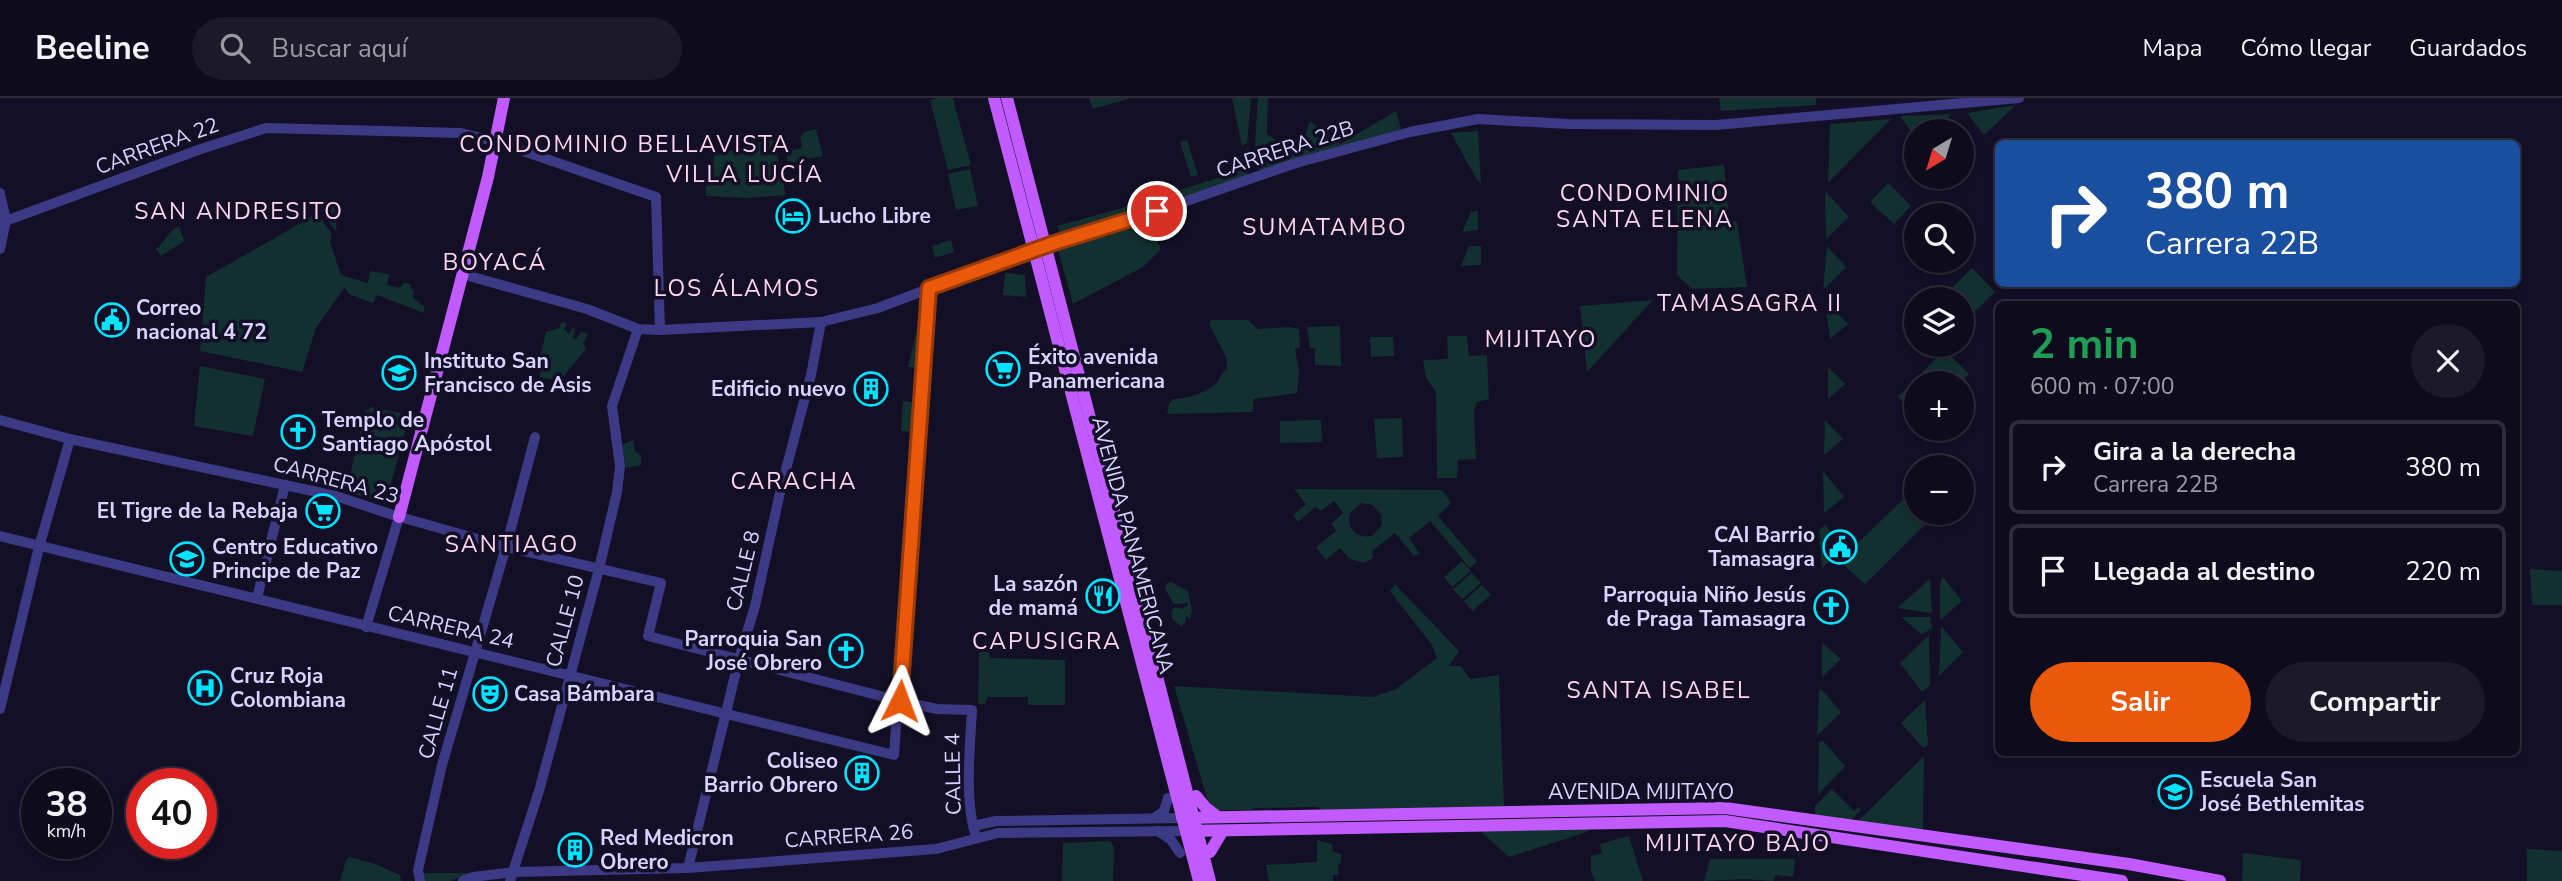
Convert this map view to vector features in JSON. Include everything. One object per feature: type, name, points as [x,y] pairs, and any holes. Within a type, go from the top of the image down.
[{"type":"main road","points":[[396,516],[463,274],[493,141],[496,98]]},
{"type":"main road","points":[[396,516],[505,98]]},
{"type":"main road","name":"AVENIDA PANAMERICANA","points":[[994,98],[1039,248],[1190,825],[1210,881]]},
{"type":"main road","name":"AVENIDA PANAMERICANA","points":[[1007,98],[1039,248]]},
{"type":"main road","points":[[1196,796],[1206,808],[1219,817]]},
{"type":"main road","name":"AVENIDA MIJITAYO","points":[[1190,825],[1219,817],[1725,808],[2129,864],[2220,881]]},
{"type":"main road","name":"AVENIDA MIJITAYO","points":[[1190,825],[1222,832],[1725,821],[2122,881]]},
{"type":"main road","name":"AVENIDA PANAMERICANA","points":[[1190,825],[1199,881]]},
{"type":"main road","points":[[1210,852],[1222,832]]},
{"type":"street","name":"CARRERA 22B","points":[[463,274],[587,309],[638,329],[821,322],[878,308],[1039,248],[1332,152],[1410,132],[1478,119],[1580,124],[1716,125],[2019,98]]},
{"type":"street","name":"CARRERA 22","points":[[3,222],[201,149],[266,128],[461,134],[493,141],[656,197],[660,330]]},
{"type":"street","points":[[0,192],[3,222],[0,250]]},
{"type":"street","points":[[739,659],[900,701],[929,288]]},
{"type":"street","name":"CALLE 8","points":[[688,868],[739,659],[755,606],[781,488],[811,375],[821,322]]},
{"type":"street","name":"CALLE 10","points":[[512,876],[539,791],[599,569],[621,476],[612,406],[638,329]]},
{"type":"street","name":"CARRERA 23","points":[[0,420],[70,439],[336,496],[506,547],[661,583],[648,636],[739,659]]},
{"type":"street","name":"CALLE 11","points":[[420,881],[418,870],[442,765],[536,437]]},
{"type":"street","points":[[0,709],[39,547],[70,439]]},
{"type":"street","points":[[257,598],[285,485]]},
{"type":"street","points":[[366,627],[396,516]]},
{"type":"street","name":"CARRERA 24","points":[[0,536],[894,755],[900,701]]},
{"type":"street","name":"CALLE 4","points":[[900,701],[937,709],[972,710],[969,765],[976,837]]},
{"type":"street","points":[[1153,818],[1164,811],[1168,798]]},
{"type":"street","points":[[973,825],[996,821],[1153,818],[1190,825]]},
{"type":"street","name":"CARRERA 26","points":[[463,881],[473,877],[688,868],[936,849],[998,833],[1158,831],[1190,825]]},
{"type":"street","points":[[1158,831],[1171,840],[1180,853]]},
{"type":"green space","points":[[955,98],[953,99],[971,165],[948,170],[930,100]]},
{"type":"green space","points":[[1089,98],[1128,98],[1128,99],[1093,109]]},
{"type":"green space","points":[[1232,98],[1251,98],[1247,143],[1242,146]]},
{"type":"green space","points":[[1258,98],[1268,98],[1267,134],[1296,154],[1301,149],[1310,121],[1340,144],[1396,111],[1401,129],[1261,170],[1256,167],[1254,157]]},
{"type":"green space","points":[[1719,98],[1816,98],[1816,105],[1721,111]]},
{"type":"green space","points":[[2016,105],[1984,135],[1967,113]]},
{"type":"green space","points":[[1952,114],[1947,119],[1904,119],[1904,122],[1900,116]]},
{"type":"green space","points":[[1891,119],[1828,183],[1830,124]]},
{"type":"green space","points":[[816,129],[823,156],[788,163],[786,152],[802,148],[800,137],[804,132]]},
{"type":"green space","points":[[1478,131],[1481,184],[1451,133]]},
{"type":"green space","points":[[773,138],[786,195],[748,198],[706,196],[706,186],[712,178],[714,156]]},
{"type":"green space","points":[[1187,140],[1198,175],[1191,177],[1180,142]]},
{"type":"green space","points":[[1249,147],[1247,178],[1061,237],[1057,226],[1237,172],[1241,167],[1243,151]]},
{"type":"green space","points":[[1724,165],[1729,220],[1737,222],[1747,287],[1692,289],[1677,275],[1678,170]]},
{"type":"green space","points":[[970,169],[978,206],[956,210],[948,174]]},
{"type":"green space","points":[[1888,183],[1908,203],[1904,203],[1904,213],[1894,224],[1870,202]]},
{"type":"green space","points":[[1825,191],[1849,217],[1826,239]]},
{"type":"green space","points":[[335,202],[338,207],[336,231],[322,213]]},
{"type":"green space","points":[[1478,211],[1478,230],[1462,232],[1471,212]]},
{"type":"green space","points":[[317,214],[332,234],[330,242],[341,275],[368,283],[370,271],[389,274],[387,285],[400,288],[404,283],[411,284],[413,298],[424,306],[424,313],[377,295],[373,303],[349,294],[345,287],[316,328],[302,372],[200,351],[206,277]]},
{"type":"green space","points":[[1147,224],[1161,249],[1143,267],[1073,304],[1058,250]]},
{"type":"green space","points":[[179,226],[184,241],[161,256],[156,249]]},
{"type":"green space","points":[[951,240],[954,252],[935,258],[932,246]]},
{"type":"green space","points":[[1469,246],[1481,246],[1481,265],[1461,266]]},
{"type":"green space","points":[[1827,246],[1846,267],[1823,290]]},
{"type":"green space","points":[[1974,270],[1995,292],[1975,312],[1974,287],[1953,287],[1967,273],[1974,273]]},
{"type":"green space","points":[[1005,273],[1025,275],[1026,297],[1003,295]]},
{"type":"green space","points":[[1653,300],[1587,372],[1580,306]]},
{"type":"green space","points":[[1825,301],[1848,324],[1830,339]]},
{"type":"green space","points":[[922,319],[921,368],[908,367],[919,321]]},
{"type":"green space","points":[[1211,320],[1248,320],[1258,329],[1299,329],[1300,347],[1295,349],[1299,371],[1297,393],[1253,399],[1253,412],[1167,414],[1173,399],[1189,397],[1206,390],[1216,384],[1226,370],[1227,359],[1209,324]]},
{"type":"green space","points":[[562,322],[567,324],[564,329],[569,334],[573,327],[573,337],[576,340],[581,332],[588,334],[583,344],[586,349],[562,378],[562,393],[553,390],[556,380],[540,377],[541,368],[538,366],[546,332],[559,328]]},
{"type":"green space","points":[[1340,326],[1341,366],[1315,365],[1315,348],[1310,348],[1307,327]]},
{"type":"green space","points":[[1447,336],[1467,336],[1469,356],[1487,355],[1489,399],[1477,402],[1474,411],[1476,459],[1458,460],[1457,478],[1437,478],[1436,392],[1426,378],[1423,360],[1448,359]]},
{"type":"green space","points":[[1370,337],[1393,337],[1394,356],[1371,357]]},
{"type":"green space","points":[[1938,357],[1952,357],[1966,371],[1924,371]]},
{"type":"green space","points":[[200,366],[265,379],[253,436],[194,426]]},
{"type":"green space","points":[[1828,367],[1845,384],[1828,399]]},
{"type":"green space","points":[[1904,391],[1904,403],[1898,397]]},
{"type":"green space","points":[[903,401],[918,403],[915,432],[901,431]]},
{"type":"green space","points":[[372,407],[409,415],[386,503],[346,492],[365,411]]},
{"type":"green space","points":[[1402,418],[1403,457],[1377,458],[1374,419]]},
{"type":"green space","points":[[1321,420],[1322,442],[1280,443],[1280,421]]},
{"type":"green space","points":[[1825,420],[1843,439],[1824,455]]},
{"type":"green space","points":[[633,440],[635,452],[641,455],[641,465],[626,468],[622,445]]},
{"type":"green space","points":[[1823,471],[1844,497],[1824,513]]},
{"type":"green space","points":[[1294,489],[1442,490],[1451,503],[1438,516],[1477,562],[1470,568],[1430,521],[1409,538],[1419,553],[1414,556],[1395,533],[1372,551],[1373,558],[1364,563],[1350,559],[1340,548],[1326,560],[1316,547],[1336,531],[1331,524],[1343,513],[1334,501],[1321,511],[1315,507],[1298,522],[1293,515],[1306,504]],"holes":[[[1361,503],[1373,505],[1381,515],[1382,525],[1372,536],[1361,536],[1351,528],[1350,513]]]},
{"type":"green space","points":[[1904,499],[1904,525],[1925,525],[1865,584],[1839,561]]},
{"type":"green space","points":[[1825,525],[1839,540],[1833,546],[1840,552],[1822,568],[1819,530]]},
{"type":"green space","points":[[1462,561],[1471,571],[1452,587],[1444,577]]},
{"type":"green space","points":[[2530,569],[2562,571],[2562,605],[2532,605]]},
{"type":"green space","points":[[1472,573],[1481,583],[1462,599],[1453,589]]},
{"type":"green space","points":[[1942,576],[1962,601],[1940,620],[1940,586]]},
{"type":"green space","points":[[1930,579],[1932,613],[1897,608]]},
{"type":"green space","points":[[1171,582],[1188,591],[1192,611],[1190,619],[1186,616],[1185,623],[1181,626],[1172,619],[1172,610],[1188,605],[1174,604],[1165,589],[1167,583]]},
{"type":"green space","points":[[1395,584],[1459,651],[1449,666],[1461,666],[1470,679],[1499,675],[1504,807],[1217,810],[1209,805],[1174,686],[1373,697],[1396,689],[1437,658],[1432,645],[1390,591]]},
{"type":"green space","points":[[1482,585],[1491,595],[1472,611],[1464,601]]},
{"type":"green space","points":[[1901,617],[1930,617],[1932,629],[1921,634]]},
{"type":"green space","points":[[1941,628],[1963,652],[1939,676]]},
{"type":"green space","points":[[1929,635],[1930,685],[1922,692],[1900,663]]},
{"type":"green space","points":[[1822,643],[1841,659],[1822,677]]},
{"type":"green space","points":[[979,650],[989,652],[990,658],[1065,660],[1065,705],[1028,705],[1028,697],[988,697],[985,704],[978,704]]},
{"type":"green space","points":[[1821,689],[1841,712],[1817,736],[1819,691]]},
{"type":"green space","points":[[1925,700],[1928,745],[1923,748],[1901,723]]},
{"type":"green space","points":[[1823,741],[1845,766],[1818,795],[1819,742]]},
{"type":"green space","points":[[1924,756],[1923,831],[1857,822]]},
{"type":"green space","points":[[856,759],[877,764],[871,790],[851,785]]},
{"type":"green space","points":[[1832,789],[1854,811],[1859,807],[1861,810],[1850,821],[1815,817],[1815,806]]},
{"type":"green space","points":[[1590,828],[1587,832],[1509,857],[1478,829]]},
{"type":"green space","points":[[1629,836],[1643,881],[1595,881],[1591,871],[1591,856],[1602,853],[1600,844]]},
{"type":"green space","points":[[1317,840],[1332,844],[1333,852],[1341,854],[1338,875],[1333,875],[1333,881],[1269,881],[1266,865],[1317,862]]},
{"type":"green space","points":[[1110,841],[1114,847],[1113,881],[1062,881],[1063,843]]},
{"type":"green space","points":[[2527,849],[2562,851],[2562,881],[2527,881]]},
{"type":"green space","points":[[2243,853],[2301,860],[2300,881],[2242,881]]},
{"type":"green space","points":[[350,857],[400,875],[401,881],[340,881],[346,860]]},
{"type":"green space","points":[[1710,859],[1795,859],[1793,877],[1776,875],[1773,881],[1704,881]]},
{"type":"green space","points":[[421,873],[468,874],[451,881],[422,881]]},
{"type":"place","name":"Lucho Libre","points":[[793,216]]},
{"type":"place","name":"Correo nacional 4 72","points":[[112,320]]},
{"type":"place","name":"Éxito avenida Panamericana","points":[[1003,369]]},
{"type":"place","name":"Instituto San Francisco de Asis","points":[[399,373]]},
{"type":"place","name":"Edificio nuevo","points":[[871,389]]},
{"type":"place","name":"Templo de Santiago Apóstol","points":[[298,432]]},
{"type":"place","name":"El Tigre de la Rebaja","points":[[323,511]]},
{"type":"place","name":"CAI Barrio Tamasagra","points":[[1840,547]]},
{"type":"place","name":"Centro Educativo Principe de Paz","points":[[187,559]]},
{"type":"place","name":"La sazón de mamá","points":[[1103,596]]},
{"type":"place","name":"Parroquia Niño Jesús de Praga Tamasagra","points":[[1831,607]]},
{"type":"place","name":"Parroquia San José Obrero","points":[[846,651]]},
{"type":"place","name":"Cruz Roja Colombiana","points":[[205,688]]},
{"type":"place","name":"Casa Bámbara","points":[[490,694]]},
{"type":"place","name":"Coliseo Barrio Obrero","points":[[862,773]]},
{"type":"place","name":"Escuela San José Bethlemitas","points":[[2175,792]]},
{"type":"place","name":"Red Medicron Obrero","points":[[575,850]]},
{"type":"district","name":"CONDOMINIO BELLAVISTA","points":[[625,144]]},
{"type":"district","name":"VILLA LUCÍA","points":[[745,174]]},
{"type":"district","name":"CONDOMINIO SANTA ELENA","points":[[1645,206]]},
{"type":"district","name":"SAN ANDRESITO","points":[[239,211]]},
{"type":"district","name":"SUMATAMBO","points":[[1325,227]]},
{"type":"district","name":"BOYACÁ","points":[[495,262]]},
{"type":"district","name":"LOS ÁLAMOS","points":[[737,288]]},
{"type":"district","name":"TAMASAGRA II","points":[[1750,303]]},
{"type":"district","name":"MIJITAYO","points":[[1541,339]]},
{"type":"district","name":"CARACHA","points":[[794,481]]},
{"type":"district","name":"SANTIAGO","points":[[512,544]]},
{"type":"district","name":"CAPUSIGRA","points":[[1047,641]]},
{"type":"district","name":"SANTA ISABEL","points":[[1659,690]]},
{"type":"district","name":"MIJITAYO BAJO","points":[[1738,843]]},
{"type":"route","points":[[900,701],[902,641],[929,288],[1026,252],[1157,211]]}]
